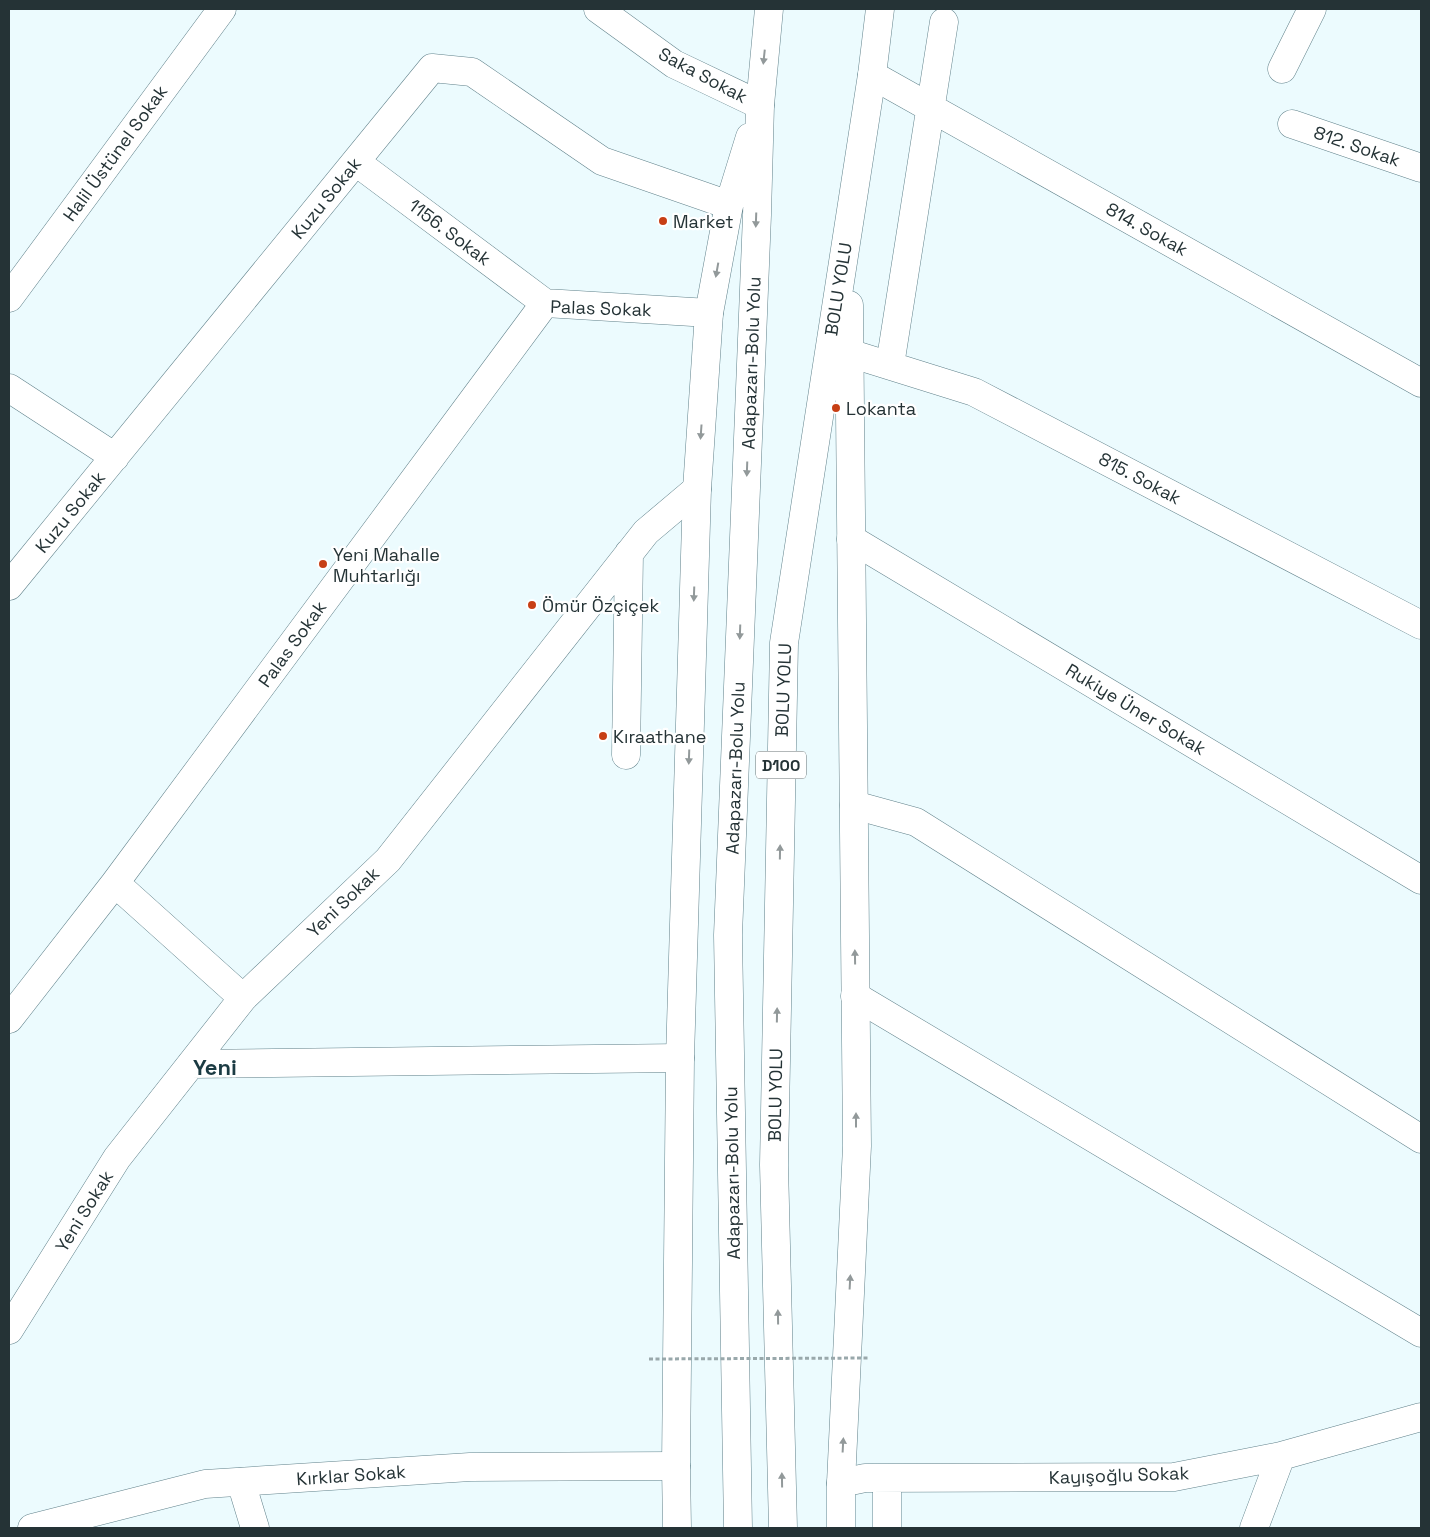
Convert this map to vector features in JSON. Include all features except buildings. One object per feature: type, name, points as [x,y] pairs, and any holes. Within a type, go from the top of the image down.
[{"type":"main road","name":"Halil Üstünel Sokak","points":[[9,298],[222,9]]},
{"type":"main road","name":"Saka Sokak","points":[[598,9],[674,64],[760,105]]},
{"type":"main road","name":"Adapazarı-Bolu Yolu","points":[[738,1528],[728,935],[760,105],[769,9]]},
{"type":"main road","name":"BOLU YOLU","points":[[783,1528],[774,1166],[784,644],[880,9]]},
{"type":"main road","points":[[873,65],[895,9]]},
{"type":"main road","points":[[1282,69],[1312,9]]},
{"type":"main road","points":[[890,365],[944,22]]},
{"type":"main road","name":"814. Sokak","points":[[873,65],[931,108],[1421,383]]},
{"type":"main road","name":"Kuzu Sokak","points":[[9,586],[432,68],[472,72],[602,161],[729,205]]},
{"type":"main road","points":[[678,1528],[676,1466],[680,1058],[697,489],[709,313],[729,205],[760,105]]},
{"type":"main road","name":"812. Sokak","points":[[1292,124],[1421,168]]},
{"type":"main road","name":"1156. Sokak","points":[[356,162],[544,303]]},
{"type":"main road","points":[[840,1528],[857,1146],[848,224]]},
{"type":"main road","name":"Palas Sokak","points":[[9,1019],[116,883],[544,303],[709,313]]},
{"type":"main road","name":"815. Sokak","points":[[850,352],[974,392],[1421,626]]},
{"type":"main road","points":[[9,388],[115,457]]},
{"type":"main road","name":"Yeni Sokak","points":[[9,1330],[117,1158],[243,998],[388,860],[646,532],[697,489]]},
{"type":"main road","name":"Rukiye Üner Sokak","points":[[851,539],[1421,880]]},
{"type":"main road","points":[[626,755],[629,553]]},
{"type":"main road","points":[[854,805],[916,822],[1421,1139]]},
{"type":"main road","points":[[116,883],[243,998]]},
{"type":"main road","points":[[856,996],[1421,1333]]},
{"type":"main road","points":[[191,1064],[680,1058]]},
{"type":"main road","name":"Kayışoğlu Sokak","points":[[841,1483],[865,1478],[1174,1477],[1281,1456],[1421,1416]]},
{"type":"main road","points":[[1254,1528],[1281,1456]]},
{"type":"main road","name":"Kırklar Sokak","points":[[32,1528],[205,1484],[470,1467],[676,1466]]},
{"type":"main road","points":[[887,1478],[887,1528]]},
{"type":"main road","points":[[241,1482],[256,1528]]},
{"type":"path","points":[[649,1359],[870,1358]]},
{"type":"place","name":"Market","points":[[663,221]]},
{"type":"place","name":"Lokanta","points":[[836,408]]},
{"type":"place","name":"Yeni Mahalle Muhtarlığı","points":[[323,564]]},
{"type":"place","name":"Ömür Özçiçek","points":[[532,605]]},
{"type":"place","name":"Kıraathane","points":[[603,736]]},
{"type":"district","name":"Yeni","points":[[215,1067]]}]
